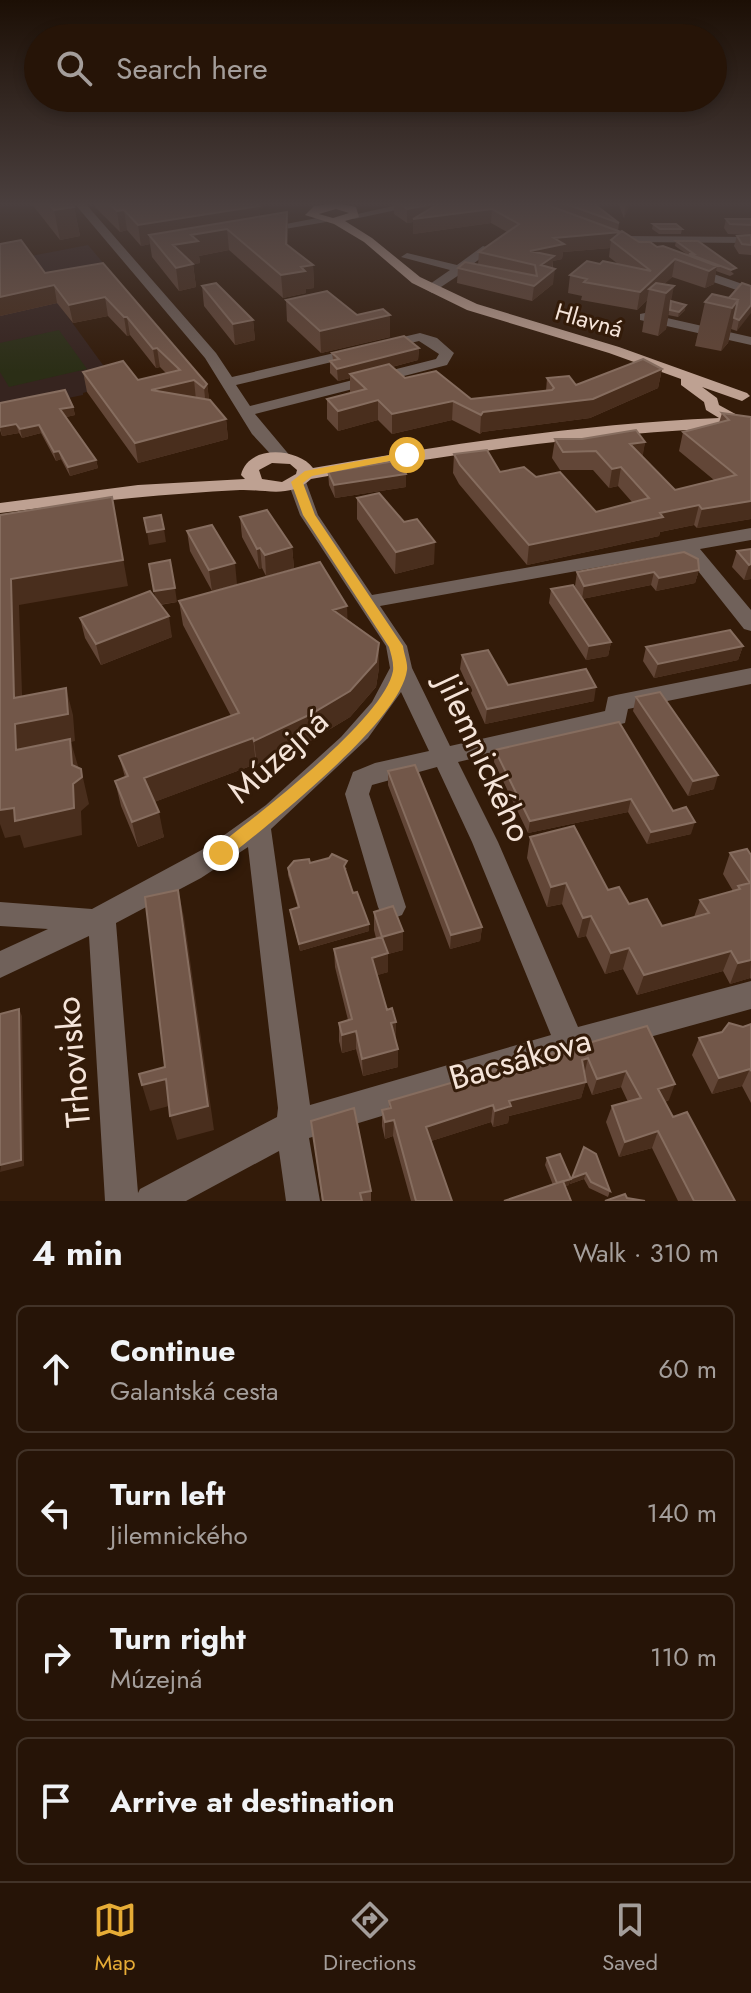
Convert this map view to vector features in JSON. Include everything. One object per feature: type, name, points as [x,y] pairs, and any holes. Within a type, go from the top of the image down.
[{"type":"main road","name":"Hlavná","points":[[393,259],[432,289],[472,307],[614,350],[673,372]]},
{"type":"main road","points":[[673,372],[747,396]]},
{"type":"main road","points":[[673,372],[723,416],[746,423]]},
{"type":"main road","points":[[645,426],[712,404],[722,396],[747,396]]},
{"type":"main road","points":[[260,476],[288,458],[407,455],[645,426],[746,423]]},
{"type":"main road","points":[[0,508],[260,476],[301,479],[407,455]]},
{"type":"main road","points":[[288,458],[303,466],[301,479]]},
{"type":"street","points":[[127,259],[185,324],[248,411],[258,431],[260,476]]},
{"type":"street","points":[[416,259],[497,278]]},
{"type":"street","points":[[432,289],[473,259]]},
{"type":"street","points":[[682,267],[751,291]]},
{"type":"street","points":[[645,317],[751,341]]},
{"type":"street","points":[[229,382],[420,337],[432,341],[447,353],[442,362],[248,411]]},
{"type":"street","points":[[258,431],[288,458]]},
{"type":"street","name":"Jilemnického","points":[[260,476],[309,515],[396,646],[401,668],[485,842],[570,1044]]},
{"type":"street","name":"Jilemnického","points":[[301,479],[309,515]]},
{"type":"street","points":[[369,602],[751,534]]},
{"type":"street","points":[[687,545],[746,613]]},
{"type":"street","name":"Múzejná","points":[[0,965],[98,919],[221,853],[258,825],[350,743],[395,688],[401,668]]},
{"type":"street","points":[[392,907],[357,794],[357,785],[362,779],[375,772],[617,717],[616,703],[751,676]]},
{"type":"street","points":[[258,825],[294,1108],[291,1127],[303,1201]]},
{"type":"street","points":[[0,914],[98,919]]},
{"type":"street","name":"Trhovisko","points":[[98,919],[122,1201]]},
{"type":"street","name":"Bacsákova","points":[[152,1201],[291,1127],[570,1044],[751,995]]},
{"type":"shaded area","points":[[15,259],[100,259],[115,277],[50,292],[116,383],[83,395],[4,411],[0,403],[0,262]]},
{"type":"green space","points":[[59,330],[87,369],[9,387],[0,372],[0,343]]},
{"type":"building","points":[[0,259],[35,259],[45,273],[103,263],[207,384],[204,388],[194,380],[151,390],[210,400],[226,419],[135,443],[83,372],[123,361],[138,380],[180,370],[157,348],[153,349],[127,317],[105,297],[69,305],[54,285],[0,297]]},
{"type":"building","points":[[169,259],[188,259],[193,264],[176,268]]},
{"type":"building","points":[[262,259],[305,259],[313,265],[301,267],[305,271],[281,275]]},
{"type":"building","points":[[509,259],[550,259],[541,265],[555,269],[534,286],[458,268],[465,262],[537,276],[535,265]]},
{"type":"building","points":[[636,259],[675,259],[640,292],[584,282],[587,279],[570,275],[587,261],[600,264],[603,261],[651,271]]},
{"type":"building","points":[[675,259],[698,259],[717,266],[709,271]]},
{"type":"building","points":[[702,259],[723,259],[736,268],[731,270]]},
{"type":"building","points":[[216,283],[253,320],[233,324],[202,286]]},
{"type":"building","points":[[656,283],[674,286],[666,293],[649,289]]},
{"type":"building","points":[[742,283],[751,286],[751,305],[739,320],[734,318],[738,300],[729,298]]},
{"type":"building","points":[[327,291],[357,315],[383,309],[390,315],[320,331],[286,300]]},
{"type":"building","points":[[712,294],[738,300],[732,308],[705,302]]},
{"type":"building","points":[[671,301],[686,305],[679,312],[670,310]]},
{"type":"building","points":[[404,336],[419,348],[337,369],[330,361],[339,359],[332,353]]},
{"type":"building","points":[[643,359],[662,369],[593,399],[483,412],[481,415],[453,401],[392,414],[378,400],[338,411],[327,399],[366,389],[350,374],[389,364],[405,378],[436,371],[471,399],[552,390],[554,388],[547,378],[569,376],[576,385]]},
{"type":"building","points":[[65,390],[73,407],[60,409],[96,460],[68,467],[59,451],[54,452],[39,425],[20,429],[16,424],[0,427],[0,403]]},
{"type":"building","points":[[722,413],[751,417],[751,501],[702,509],[699,505],[660,513],[663,517],[529,545],[454,454],[487,450],[500,472],[524,467],[536,477],[560,472],[596,512],[649,498],[621,467],[612,469],[596,451],[563,452],[555,439],[582,439],[636,430],[645,442],[630,444],[675,490],[736,475],[683,432],[729,420]]},
{"type":"building","points":[[399,462],[406,474],[334,485],[328,472]]},
{"type":"building","points":[[379,493],[404,522],[417,519],[435,542],[396,552],[357,498]]},
{"type":"building","points":[[112,497],[123,560],[11,579],[14,698],[66,688],[68,714],[15,724],[16,750],[70,739],[72,765],[81,769],[82,777],[73,784],[74,808],[15,821],[14,808],[0,810],[0,515]]},
{"type":"building","points":[[267,510],[292,547],[265,555],[260,548],[257,549],[240,517]]},
{"type":"building","points":[[161,515],[164,529],[147,532],[144,518]]},
{"type":"building","points":[[212,525],[235,563],[209,570],[187,531]]},
{"type":"building","points":[[751,549],[751,564],[749,565],[737,551]]},
{"type":"building","points":[[684,552],[698,559],[699,570],[659,578],[654,572],[584,586],[577,572]]},
{"type":"building","points":[[170,560],[175,588],[154,591],[149,564]]},
{"type":"building","points":[[320,562],[347,606],[333,610],[379,643],[376,662],[350,691],[311,714],[254,741],[253,738],[144,778],[159,812],[132,822],[115,781],[128,776],[119,756],[239,713],[179,601]]},
{"type":"building","points":[[573,585],[611,642],[589,646],[551,589]]},
{"type":"building","points":[[150,591],[169,616],[96,644],[80,618]]},
{"type":"building","points":[[730,630],[743,646],[658,664],[646,647]]},
{"type":"building","points":[[488,650],[508,685],[586,669],[596,687],[487,709],[462,655]]},
{"type":"building","points":[[660,692],[718,775],[693,781],[636,697]]},
{"type":"building","points":[[619,722],[673,811],[686,807],[695,822],[651,832],[631,799],[530,821],[495,750]]},
{"type":"building","points":[[415,765],[482,927],[451,935],[388,771]]},
{"type":"building","points":[[574,826],[608,890],[619,887],[629,904],[647,899],[662,926],[709,913],[700,900],[740,889],[738,886],[750,883],[730,853],[747,849],[751,855],[751,960],[738,963],[731,951],[644,975],[629,948],[611,953],[591,916],[583,918],[566,883],[551,887],[530,837]]},
{"type":"building","points":[[332,854],[347,861],[344,866],[353,893],[357,892],[369,924],[299,944],[290,910],[299,907],[288,868],[294,861],[309,859],[310,863],[329,858]]},
{"type":"building","points":[[178,890],[208,1106],[170,1116],[166,1079],[142,1085],[139,1074],[165,1067],[145,897]]},
{"type":"building","points":[[393,906],[403,931],[382,937],[374,912]]},
{"type":"building","points":[[382,937],[388,953],[372,958],[387,1010],[392,1008],[396,1022],[391,1023],[398,1049],[362,1059],[356,1031],[342,1035],[339,1023],[352,1019],[334,949]]},
{"type":"building","points":[[19,1009],[21,1160],[0,1165],[0,1014]]},
{"type":"building","points":[[729,1023],[743,1027],[751,1024],[751,1071],[719,1078],[699,1038],[722,1032]]},
{"type":"building","points":[[647,1026],[675,1084],[658,1089],[673,1117],[687,1112],[735,1201],[694,1201],[658,1131],[625,1142],[612,1106],[641,1098],[626,1071],[597,1079],[588,1058],[582,1060],[586,1082],[509,1101],[511,1106],[495,1111],[493,1105],[426,1127],[452,1201],[416,1201],[394,1120],[385,1122],[382,1110],[391,1108],[389,1101]]},
{"type":"building","points":[[354,1108],[371,1191],[360,1193],[362,1201],[323,1201],[311,1121]]},
{"type":"building","points":[[584,1147],[596,1154],[610,1191],[591,1182],[586,1173],[572,1178]]},
{"type":"building","points":[[560,1154],[571,1179],[557,1183],[547,1158]]},
{"type":"building","points":[[563,1181],[571,1201],[504,1201]]},
{"type":"building","points":[[625,1194],[627,1198],[645,1201],[605,1201]]},
{"type":"route","points":[[221,853],[284,803],[350,743],[395,688],[401,668],[396,646],[309,515],[297,482],[309,474],[407,455]]}]
